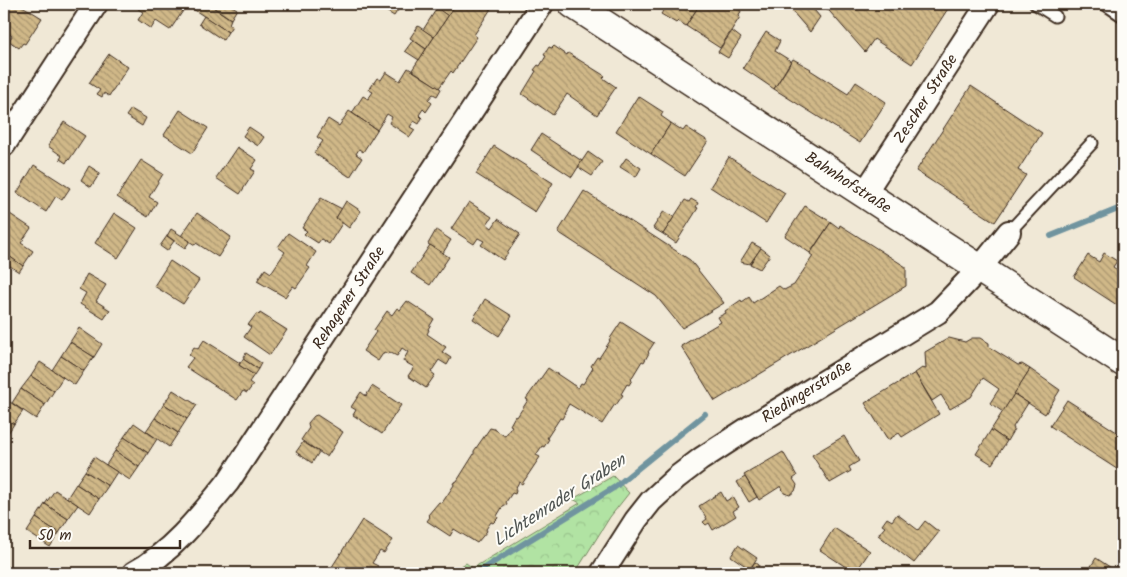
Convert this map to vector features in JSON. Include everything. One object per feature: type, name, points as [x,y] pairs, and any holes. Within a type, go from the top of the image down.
[{"type":"street","points":[[4,145],[96,4]]},
{"type":"street","name":"Rehagener Straße","points":[[134,573],[172,544],[202,514],[228,482],[542,4]]},
{"type":"street","name":"Bahnhofstraße","points":[[573,4],[1123,362]]},
{"type":"street","name":"Zescher Straße","points":[[864,194],[988,4]]},
{"type":"street","name":"Riedingerstraße","points":[[602,573],[636,520],[664,490],[701,459],[938,312],[980,268],[1009,232]]},
{"type":"lane","points":[[1036,4],[1055,16]]},
{"type":"lane","points":[[1105,4],[1123,16]]},
{"type":"lane","points":[[1009,232],[1092,143]]},
{"type":"green space","points":[[613,476],[629,493],[610,517],[575,573],[449,573],[466,563],[473,568],[580,503],[573,499]]},
{"type":"building","points":[[4,4],[19,4],[42,18],[25,44],[23,43],[19,48],[9,41],[12,36],[4,30],[6,14],[4,13]]},
{"type":"building","points":[[141,4],[187,5],[170,30],[156,21],[151,29],[138,20],[143,12],[138,9]]},
{"type":"building","points":[[197,4],[208,4],[231,19],[229,24],[232,26],[228,32],[193,9]]},
{"type":"building","points":[[215,4],[229,4],[237,9],[231,19],[213,7]]},
{"type":"building","points":[[375,4],[402,4],[394,16]]},
{"type":"building","points":[[430,4],[456,4],[448,16]]},
{"type":"building","points":[[456,4],[494,4],[474,35],[477,37],[453,73],[451,71],[439,88],[412,70]]},
{"type":"building","points":[[652,4],[700,4],[686,26],[678,21],[676,23],[661,14],[663,11]]},
{"type":"building","points":[[700,4],[730,4],[741,11],[740,17],[720,48],[686,26]]},
{"type":"building","points":[[786,4],[809,4],[820,17],[810,32]]},
{"type":"building","points":[[823,4],[951,4],[912,64],[874,39],[865,52]]},
{"type":"building","points":[[437,8],[448,16],[434,37],[423,30]]},
{"type":"building","points":[[204,16],[228,32],[223,40],[199,24]]},
{"type":"building","points":[[418,26],[434,37],[426,49],[410,38]]},
{"type":"building","points":[[732,31],[741,38],[728,58],[718,52]]},
{"type":"building","points":[[766,32],[780,41],[775,51],[791,61],[774,89],[743,68]]},
{"type":"building","points":[[413,40],[426,49],[419,60],[405,51]]},
{"type":"building","points":[[554,46],[605,76],[603,78],[616,87],[597,115],[567,94],[553,115],[522,94],[536,71],[534,70],[538,65],[540,66],[546,56],[544,55],[549,47],[552,48]]},
{"type":"building","points":[[109,54],[128,67],[109,96],[104,93],[102,97],[97,94],[100,90],[89,83]]},
{"type":"building","points":[[793,59],[848,94],[856,82],[886,102],[860,143],[774,89]]},
{"type":"building","points":[[408,68],[441,89],[437,96],[433,94],[428,100],[432,103],[426,112],[423,109],[419,115],[422,118],[419,124],[414,121],[410,127],[415,130],[410,137],[389,123],[392,117],[387,114],[377,130],[352,113],[363,96],[368,99],[373,92],[369,90],[377,78],[381,80],[386,72],[400,81]]},
{"type":"building","points":[[971,86],[1042,133],[1018,170],[1026,175],[995,222],[916,171]]},
{"type":"building","points":[[638,96],[663,112],[661,116],[671,123],[651,154],[616,131]]},
{"type":"building","points":[[131,109],[146,118],[142,126],[126,116]]},
{"type":"building","points":[[180,110],[208,128],[192,153],[164,135]]},
{"type":"building","points":[[349,111],[377,130],[363,152],[359,149],[356,154],[362,158],[350,177],[314,153],[323,141],[317,137],[328,119],[339,126]]},
{"type":"building","points":[[64,122],[85,136],[66,163],[60,159],[62,156],[48,146]]},
{"type":"building","points":[[671,123],[683,131],[686,127],[708,141],[685,176],[651,154]]},
{"type":"building","points":[[249,127],[264,137],[258,146],[243,136]]},
{"type":"building","points":[[541,134],[582,161],[572,177],[531,150]]},
{"type":"building","points":[[494,146],[553,183],[535,212],[476,174]]},
{"type":"building","points":[[237,147],[257,160],[251,169],[255,171],[240,194],[216,178]]},
{"type":"building","points":[[588,152],[602,162],[592,176],[578,167]]},
{"type":"building","points":[[729,157],[785,193],[766,223],[710,187]]},
{"type":"building","points":[[626,158],[641,168],[636,177],[620,167]]},
{"type":"building","points":[[141,160],[163,174],[149,197],[157,202],[148,217],[117,197]]},
{"type":"building","points":[[34,165],[70,188],[62,200],[56,196],[46,212],[17,193]]},
{"type":"building","points":[[89,166],[100,173],[91,187],[81,180]]},
{"type":"building","points":[[584,191],[690,260],[724,303],[682,328],[656,296],[558,232]]},
{"type":"building","points":[[321,198],[342,209],[336,218],[343,222],[329,244],[321,239],[318,243],[304,234],[307,231],[302,228]]},
{"type":"building","points":[[691,199],[698,203],[696,207],[698,208],[676,243],[663,234],[685,200],[689,202]]},
{"type":"building","points":[[346,201],[361,211],[349,228],[336,218]]},
{"type":"building","points":[[469,202],[492,217],[487,224],[492,228],[498,219],[520,234],[503,260],[481,245],[484,241],[478,238],[474,244],[451,229]]},
{"type":"building","points":[[805,206],[831,222],[810,253],[785,236]]},
{"type":"building","points":[[664,211],[674,217],[663,234],[653,228]]},
{"type":"building","points":[[114,213],[137,228],[118,258],[95,243]]},
{"type":"building","points":[[197,213],[231,237],[218,257],[181,236]]},
{"type":"building","points":[[10,214],[31,228],[21,243],[33,251],[23,266],[4,253],[4,225]]},
{"type":"building","points":[[831,222],[839,228],[840,225],[906,267],[906,286],[715,401],[681,346],[721,322],[718,317],[726,313],[725,311],[741,300],[742,302],[749,297],[753,303],[779,286],[784,290],[794,285],[813,256],[810,254]]},
{"type":"building","points":[[171,229],[190,241],[185,248],[167,236]]},
{"type":"building","points":[[436,230],[451,240],[443,253],[428,244]]},
{"type":"building","points":[[288,233],[316,252],[307,266],[310,268],[296,288],[293,286],[285,297],[257,281],[265,269],[271,273],[285,252],[278,247]]},
{"type":"building","points":[[167,236],[174,241],[167,251],[160,246]]},
{"type":"building","points":[[752,243],[761,248],[750,264],[740,262]]},
{"type":"building","points":[[430,245],[449,257],[430,285],[411,273]]},
{"type":"building","points":[[761,248],[770,255],[760,269],[750,264]]},
{"type":"building","points":[[1104,253],[1117,261],[1113,267],[1123,274],[1123,309],[1074,277],[1088,255],[1099,262]]},
{"type":"building","points":[[9,256],[23,266],[19,272],[5,263]]},
{"type":"building","points":[[170,261],[199,280],[183,304],[154,286]]},
{"type":"building","points":[[87,274],[106,285],[96,301],[110,310],[104,319],[80,304],[86,293],[79,289]]},
{"type":"building","points":[[485,299],[512,316],[499,336],[473,319]]},
{"type":"building","points":[[407,301],[434,319],[427,334],[446,347],[442,352],[451,358],[447,365],[439,360],[431,372],[435,375],[426,388],[408,376],[414,367],[403,361],[408,352],[402,348],[397,356],[384,352],[378,361],[363,351],[387,311],[392,315],[397,308],[400,310]]},
{"type":"building","points":[[257,313],[287,330],[270,355],[244,337],[251,327],[248,325]]},
{"type":"building","points":[[621,322],[654,343],[644,362],[642,361],[629,385],[627,384],[621,394],[623,395],[602,424],[569,404],[562,419],[560,418],[547,438],[549,439],[544,447],[542,446],[536,455],[540,457],[522,484],[519,482],[515,489],[515,494],[512,493],[506,502],[507,504],[503,506],[497,516],[498,518],[493,523],[491,522],[486,529],[487,531],[477,543],[454,529],[450,536],[427,521],[430,517],[428,515],[439,502],[442,503],[454,485],[453,483],[457,481],[490,428],[505,436],[512,426],[510,425],[515,416],[517,417],[528,400],[526,399],[548,368],[578,388],[581,383],[583,384],[593,368],[591,366],[597,357],[599,358]]},
{"type":"building","points":[[79,328],[102,344],[94,357],[70,342]]},
{"type":"building","points":[[949,338],[965,342],[972,338],[981,338],[989,343],[989,347],[1018,365],[1022,364],[1030,369],[1003,412],[990,403],[999,389],[983,378],[971,397],[950,409],[941,395],[932,401],[915,373],[922,368],[926,369],[925,352]]},
{"type":"building","points":[[204,340],[240,363],[239,365],[254,375],[249,382],[253,385],[247,393],[243,391],[237,400],[186,367],[193,358],[189,355],[194,347],[198,349]]},
{"type":"building","points":[[70,342],[94,357],[84,371],[61,356]]},
{"type":"building","points":[[246,353],[261,363],[258,369],[243,359]]},
{"type":"building","points":[[61,356],[84,371],[75,385],[52,370]]},
{"type":"building","points":[[243,359],[258,369],[254,375],[239,365]]},
{"type":"building","points":[[40,362],[63,377],[54,391],[31,376]]},
{"type":"building","points":[[1030,369],[1060,390],[1045,414],[1014,394]]},
{"type":"building","points":[[915,373],[939,414],[902,437],[899,433],[888,440],[865,403]]},
{"type":"building","points":[[31,376],[54,391],[45,405],[21,389]]},
{"type":"building","points":[[372,386],[401,405],[382,434],[353,415],[356,410],[351,407],[361,392],[366,396]]},
{"type":"building","points":[[21,389],[45,405],[36,419],[12,403]]},
{"type":"building","points":[[173,390],[197,405],[187,419],[164,404]]},
{"type":"building","points":[[1014,394],[1028,403],[1013,427],[1014,429],[1007,441],[991,430]]},
{"type":"building","points":[[4,398],[23,411],[14,424],[4,418]]},
{"type":"building","points":[[1067,400],[1123,436],[1123,473],[1050,426]]},
{"type":"building","points":[[164,404],[187,419],[178,433],[155,418]]},
{"type":"building","points":[[317,415],[343,432],[327,457],[301,440],[309,428],[308,423]]},
{"type":"building","points":[[4,418],[14,424],[5,438],[4,437]]},
{"type":"building","points":[[155,418],[178,433],[169,447],[146,431]]},
{"type":"building","points":[[134,423],[157,439],[148,453],[124,437]]},
{"type":"building","points":[[991,430],[1007,441],[992,464],[976,454]]},
{"type":"building","points":[[844,436],[859,461],[849,467],[851,471],[830,483],[812,455]]},
{"type":"building","points":[[124,437],[148,453],[139,467],[115,451]]},
{"type":"building","points":[[303,442],[319,452],[312,463],[296,452]]},
{"type":"building","points":[[115,451],[139,467],[130,480],[106,465]]},
{"type":"building","points":[[783,452],[797,476],[793,479],[797,485],[795,491],[790,495],[784,493],[781,486],[759,500],[744,475]]},
{"type":"building","points":[[94,457],[117,472],[108,486],[85,471]]},
{"type":"building","points":[[85,471],[108,486],[99,499],[76,484]]},
{"type":"building","points":[[745,477],[757,497],[749,502],[737,482]]},
{"type":"building","points":[[76,484],[99,499],[90,513],[67,498]]},
{"type":"building","points":[[55,490],[78,505],[68,519],[45,504]]},
{"type":"building","points":[[721,492],[726,501],[733,497],[739,507],[733,511],[736,516],[713,530],[709,523],[706,525],[703,522],[707,519],[699,506]]},
{"type":"building","points":[[45,504],[68,519],[59,533],[36,518]]},
{"type":"building","points":[[897,514],[918,530],[925,521],[939,532],[914,563],[878,535],[885,527],[882,525],[887,518],[892,521]]},
{"type":"building","points":[[36,518],[59,533],[50,547],[27,532]]},
{"type":"building","points":[[362,520],[393,540],[384,553],[380,551],[372,563],[378,566],[373,573],[328,573]]},
{"type":"building","points":[[834,528],[870,551],[855,573],[820,550]]},
{"type":"building","points":[[738,545],[757,558],[750,569],[731,556]]},
{"type":"building","points":[[1096,558],[1119,573],[1087,573]]},
{"type":"building","points":[[755,562],[759,565],[758,568],[766,573],[756,573],[750,569]]},
{"type":"waterway","name":"Lichtenrader Graben","points":[[1051,236],[1123,207]]},
{"type":"waterway","name":"Lichtenrader Graben","points":[[476,573],[615,487],[705,414]]}]
